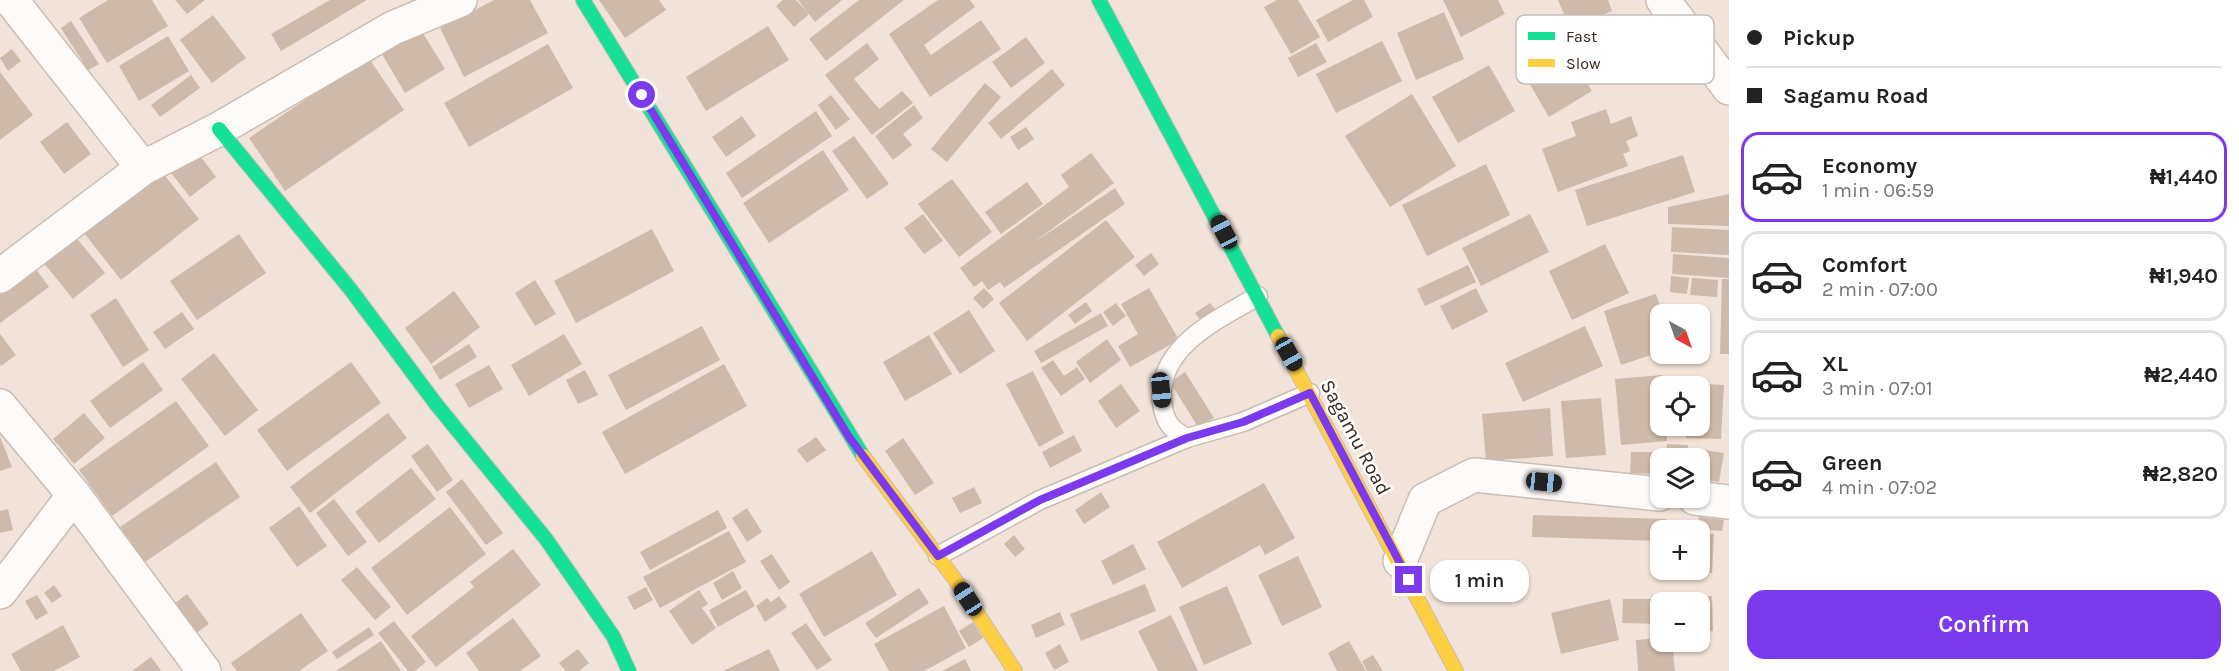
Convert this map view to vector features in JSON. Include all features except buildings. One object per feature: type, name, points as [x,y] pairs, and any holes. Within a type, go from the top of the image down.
[{"type":"main road","points":[[583,0],[849,437],[938,556],[1015,671]]},
{"type":"main road","name":"Sagamu Road","points":[[1099,0],[1400,561],[1456,671]]},
{"type":"main road","points":[[219,129],[351,290],[436,404],[546,539],[613,636],[629,671]]},
{"type":"street","points":[[11,0],[143,168]]},
{"type":"street","points":[[0,276],[143,168],[219,129],[393,28],[460,0]]},
{"type":"street","points":[[1663,0],[1674,15]]},
{"type":"street","points":[[1714,68],[1729,88]]},
{"type":"street","points":[[0,406],[74,495],[204,671]]},
{"type":"street","points":[[1400,561],[1425,500],[1474,475],[1650,493]]},
{"type":"street","points":[[0,592],[74,495]]},
{"type":"street","points":[[1710,500],[1729,502]]},
{"type":"lane","points":[[1187,438],[1173,430],[1164,420],[1161,390],[1171,360],[1197,333],[1258,296]]},
{"type":"lane","points":[[938,556],[1040,500],[1187,438],[1243,422],[1310,393]]},
{"type":"traffic: fast","points":[[583,0],[863,456]]},
{"type":"traffic: fast","points":[[1099,0],[1278,336]]},
{"type":"traffic: fast","points":[[219,129],[351,290],[436,404],[546,539],[613,636],[629,671]]},
{"type":"traffic: slow","points":[[1278,336],[1456,671]]},
{"type":"traffic: slow","points":[[863,456],[956,581],[1015,671]]},
{"type":"route","points":[[642,95],[849,437],[938,556],[1040,500],[1187,438],[1243,422],[1310,393],[1409,580]]}]
